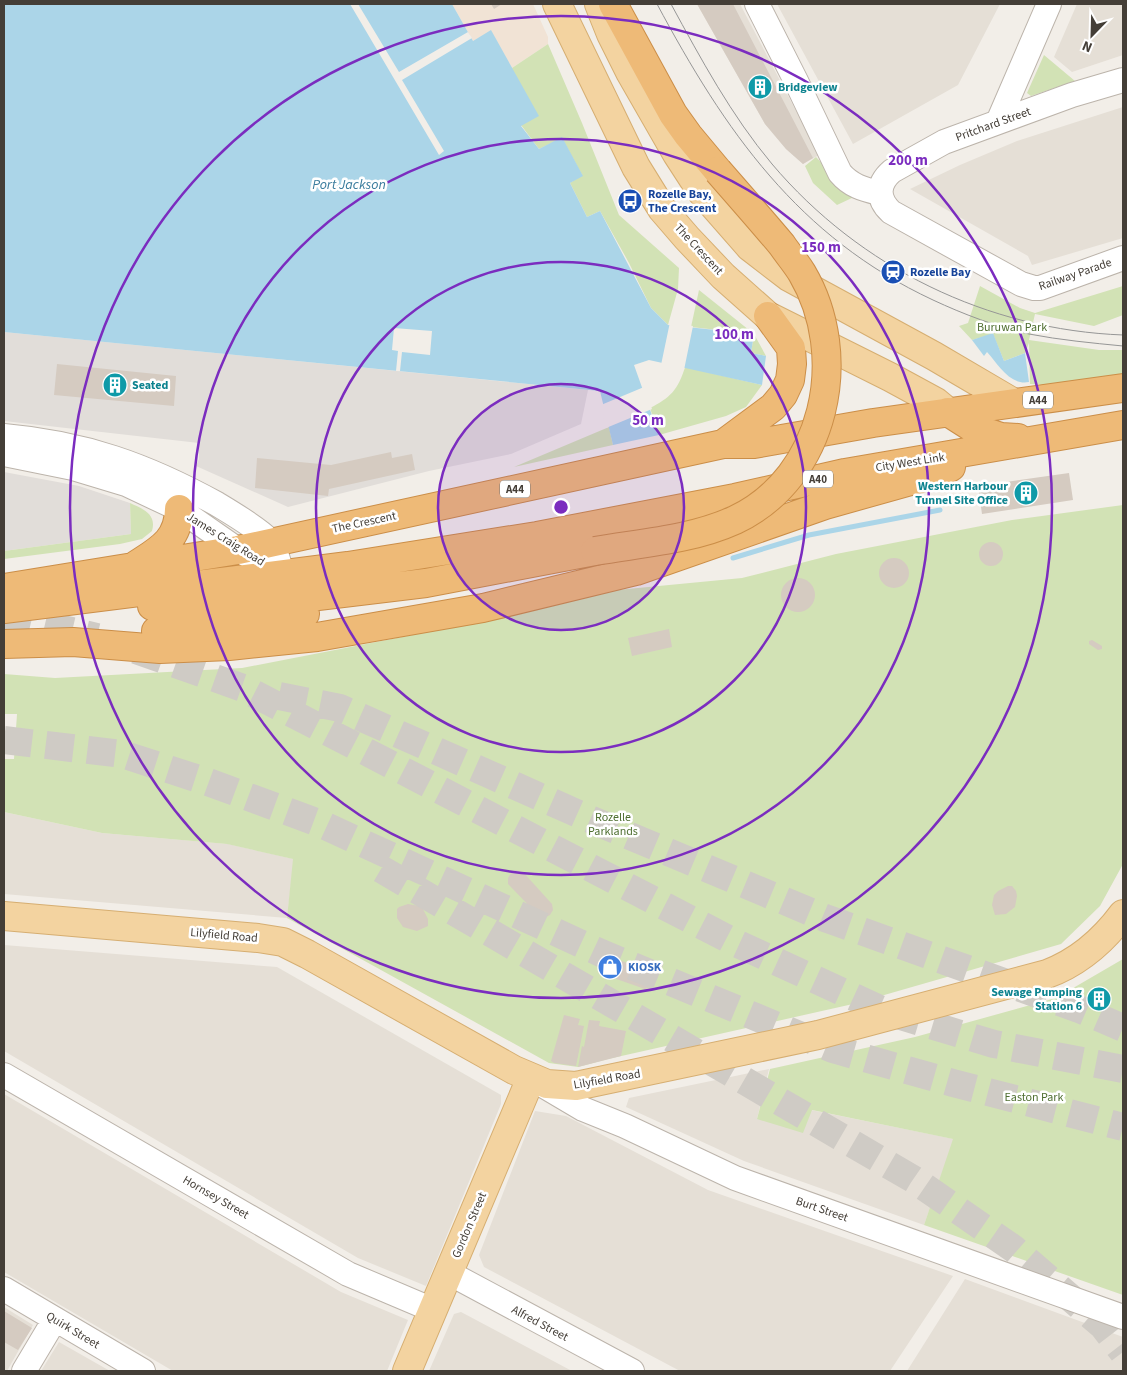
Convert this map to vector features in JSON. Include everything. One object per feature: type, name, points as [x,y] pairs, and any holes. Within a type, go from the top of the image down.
[{"type":"highway","points":[[53,602],[102,608],[264,601],[426,583],[691,535],[736,519],[761,504],[787,479],[804,455],[813,438],[820,420],[827,384],[828,364],[823,326],[813,294],[802,272],[787,252],[688,135],[673,114],[613,4]]},
{"type":"highway","points":[[723,444],[772,407],[783,395],[790,380],[791,348],[768,316]]},
{"type":"highway","name":"A44","points":[[723,444],[754,444],[873,423],[942,407],[1014,403],[1123,388]]},
{"type":"highway","points":[[942,407],[973,428],[1001,437],[1043,439]]},
{"type":"highway","name":"City West Link","points":[[282,573],[348,566],[478,546],[698,505],[846,473],[1123,425]]},
{"type":"highway","name":"The Crescent","points":[[4,588],[238,550],[723,444]]},
{"type":"highway","points":[[4,644],[73,642],[160,649],[229,646],[317,637],[483,608],[636,571],[825,505],[939,473],[981,450]]},
{"type":"highway","points":[[133,567],[161,549],[174,533],[178,526],[179,509]]},
{"type":"highway","points":[[230,625],[264,601],[275,588],[282,573]]},
{"type":"highway","points":[[4,609],[282,573]]},
{"type":"highway","points":[[73,642],[121,634],[230,625],[324,611],[426,583]]},
{"type":"main road","name":"The Crescent","points":[[557,4],[636,167],[662,209],[723,276],[768,316],[890,377],[942,407]]},
{"type":"main road","points":[[599,4],[611,34],[630,72],[677,154],[701,191],[750,247],[789,277],[925,351],[1014,403]]},
{"type":"main road","name":"Lilyfield Road","points":[[4,916],[258,938],[283,942],[498,1062],[531,1078],[558,1086],[576,1086],[818,1035],[1031,979],[1062,969],[1084,956],[1103,938],[1123,914]]},
{"type":"main road","name":"Gordon Street","points":[[406,1371],[531,1078]]},
{"type":"street","points":[[757,4],[840,173],[855,186],[879,193]]},
{"type":"street","points":[[998,122],[1050,4]]},
{"type":"street","name":"Pritchard Street","points":[[879,193],[886,176],[900,165],[944,142],[1072,95],[1123,80]]},
{"type":"street","name":"Railway Parade","points":[[879,193],[885,207],[891,212],[1027,287],[1040,288],[1048,286],[1123,258]]},
{"type":"street","name":"James Craig Road","points":[[4,436],[63,444],[92,451],[133,464],[168,479],[235,515],[271,542],[282,573]]},
{"type":"street","name":"James Craig Road","points":[[4,454],[73,468],[102,476],[150,494],[179,509],[238,550],[282,573]]},
{"type":"street","name":"Hornsey Street","points":[[4,1075],[348,1274],[433,1310]]},
{"type":"street","name":"Burt Street","points":[[531,1078],[583,1109],[625,1126],[735,1178],[1123,1317]]},
{"type":"street","name":"Alfred Street","points":[[449,1274],[632,1371]]},
{"type":"street","name":"Quirk Street","points":[[4,1289],[142,1371]]},
{"type":"street","points":[[24,1371],[54,1319]]},
{"type":"shaded area","points":[[452,4],[533,4],[548,37],[548,44],[512,68],[491,31],[473,41]]},
{"type":"shaded area","name":"Bridgeview","points":[[697,4],[740,4],[819,155],[803,164],[786,149],[765,124]]},
{"type":"shaded area","points":[[777,4],[1000,4],[958,85],[853,144]]},
{"type":"shaded area","points":[[1077,4],[1123,4],[1123,55],[1072,72],[1054,57]]},
{"type":"shaded area","points":[[1123,107],[1123,238],[1032,265],[1028,256],[910,189],[1017,141]]},
{"type":"shaded area","points":[[4,332],[588,390],[581,424],[511,454],[429,471],[288,507],[196,466],[199,459],[199,443],[4,421]]},
{"type":"shaded area","points":[[4,472],[79,486],[130,503],[131,534],[4,551]]},
{"type":"shaded area","points":[[4,812],[102,833],[228,844],[294,859],[287,918],[4,894]]},
{"type":"shaded area","points":[[4,945],[277,967],[501,1095],[501,1104],[426,1286],[358,1258],[4,1051]]},
{"type":"shaded area","points":[[769,1069],[757,1119],[811,1110],[954,1139],[924,1225],[744,1161],[626,1107],[629,1098]]},
{"type":"shaded area","points":[[4,1094],[341,1292],[408,1320],[387,1371],[173,1371],[4,1272]]},
{"type":"shaded area","points":[[535,1111],[566,1116],[708,1190],[953,1276],[890,1371],[680,1371],[484,1267],[479,1255]]},
{"type":"shaded area","points":[[965,1279],[1123,1337],[1123,1371],[907,1371]]},
{"type":"shaded area","points":[[4,1307],[33,1325],[7,1371],[4,1371]]},
{"type":"shaded area","points":[[461,1312],[572,1371],[429,1371],[454,1314]]},
{"type":"shaded area","points":[[59,1342],[110,1371],[41,1371]]},
{"type":"green space","points":[[548,44],[619,215],[679,268],[678,289],[668,325],[651,308],[600,211],[587,217],[570,183],[582,175],[562,138],[539,149],[521,125],[512,68]]},
{"type":"green space","points":[[1044,55],[1075,81],[1031,96],[1027,93]]},
{"type":"green space","points":[[816,157],[854,197],[837,205],[813,183],[805,166]]},
{"type":"green space","name":"Buruwan Park","points":[[980,286],[1020,308],[1035,313],[1123,286],[1123,315],[1094,326],[1035,314],[1029,340],[1099,350],[1123,350],[1123,374],[1063,386],[1030,384],[1029,343],[1025,353],[1004,361],[993,334],[972,340],[959,326],[968,323]]},
{"type":"green space","points":[[699,290],[754,334],[691,327]]},
{"type":"green space","points":[[754,334],[766,356],[751,353]]},
{"type":"green space","points":[[685,367],[762,385],[746,407],[726,416],[659,435],[650,408],[668,397],[679,382]]},
{"type":"green space","points":[[609,427],[613,445],[514,467]]},
{"type":"green space","points":[[130,503],[151,516],[152,531],[142,539],[120,544],[4,559],[4,551],[131,534]]},
{"type":"green space","name":"Rozelle Parklands","points":[[1123,505],[1123,864],[1100,906],[1061,944],[853,1004],[578,1067],[549,1063],[287,918],[293,859],[227,844],[102,833],[4,812],[4,759],[14,759],[17,714],[4,714],[4,674],[55,678],[242,668],[412,635],[617,590],[742,578],[836,554],[1012,520]]},
{"type":"green space","name":"Easton Park","points":[[1123,959],[1123,1295],[924,1225],[953,1139],[812,1110],[803,1133],[757,1119],[770,1069],[915,1037],[1056,998]]},
{"type":"water","name":"Port Jackson","points":[[4,4],[452,4],[473,41],[491,30],[539,116],[521,126],[539,149],[562,137],[583,176],[570,183],[587,217],[600,211],[651,308],[668,325],[754,334],[751,353],[766,356],[762,385],[649,360],[634,365],[659,435],[613,445],[600,391],[4,332]]},
{"type":"water","points":[[993,333],[1004,361],[1025,353],[1029,382],[1016,381],[1010,377],[987,352],[984,356],[972,340]]},
{"type":"pier","points":[[350,4],[358,4],[399,72],[468,32],[472,38],[402,80],[444,151],[439,155]]},
{"type":"pier","points":[[670,322],[693,326],[684,370],[661,365]]},
{"type":"pier","points":[[394,328],[432,331],[430,355],[402,352],[400,371],[396,371],[398,351],[392,350]]},
{"type":"pier","points":[[644,387],[652,409],[606,428],[601,405]]},
{"type":"building","points":[[491,4],[502,4],[494,9]]},
{"type":"building","name":"Bridgeview","points":[[697,4],[733,4],[813,158],[803,164],[786,149],[765,124]]},
{"type":"building","name":"Seated","points":[[57,364],[176,376],[174,406],[54,395]]},
{"type":"building","points":[[391,452],[392,458],[412,454],[415,470],[329,489],[328,496],[255,488],[257,458],[331,465]]},
{"type":"building","name":"Western Harbour Tunnel Site Office","points":[[1069,473],[1073,500],[982,514],[978,486]]},
{"type":"building","points":[[991,542],[1000,545],[1003,554],[1000,563],[991,566],[982,563],[979,554],[982,545]]},
{"type":"building","points":[[894,558],[905,562],[909,573],[905,584],[894,588],[883,584],[879,573],[883,562]]},
{"type":"building","points":[[798,578],[810,583],[815,595],[810,607],[798,612],[786,607],[781,595],[786,583]]},
{"type":"building","points":[[669,629],[672,647],[632,656],[628,638]]},
{"type":"building","points":[[1092,640],[1102,646],[1102,649],[1098,650],[1089,644],[1089,641]]},
{"type":"building","points":[[516,870],[523,872],[552,904],[553,910],[550,915],[540,917],[508,884],[508,878]]},
{"type":"building","points":[[1008,886],[1012,886],[1016,891],[1015,907],[1006,914],[995,915],[992,905],[994,895]]},
{"type":"building","points":[[408,904],[419,906],[423,909],[428,919],[428,926],[417,931],[403,927],[397,918],[397,909]]},
{"type":"building","points":[[609,956],[650,972],[653,982],[650,987],[645,989],[602,974],[598,969],[599,963],[602,958]]},
{"type":"building","name":"Sewage Pumping Station 6","points":[[1102,988],[1110,1003],[1096,1010],[1088,995]]},
{"type":"building","points":[[564,1015],[580,1019],[578,1025],[584,1026],[576,1066],[551,1061]]},
{"type":"building","points":[[589,1020],[600,1021],[599,1026],[626,1031],[621,1056],[578,1067],[582,1046],[584,1047]]},
{"type":"building","points":[[4,1311],[32,1328],[18,1350],[4,1342]]},
{"type":"waterway","points":[[733,558],[809,535],[940,510]]},
{"type":"tunnel","points":[[4,615],[97,637]]},
{"type":"tunnel","points":[[136,650],[243,688],[736,943],[884,1011],[994,1044],[1123,1069]]},
{"type":"tunnel","points":[[279,696],[340,708],[592,820],[825,918],[1079,1009],[1123,1028]]},
{"type":"tunnel","points":[[4,740],[122,754],[208,782],[319,823],[601,953],[833,1049],[953,1083],[1123,1127]]},
{"type":"tunnel","points":[[381,869],[913,1179],[1014,1249],[1103,1326],[1123,1352]]},
{"type":"tram line","points":[[657,4],[710,95],[739,137],[770,176],[804,212],[842,245],[885,274],[933,300],[980,320],[1029,334],[1064,340],[1123,346]]},
{"type":"tram line","points":[[671,4],[717,86],[757,145],[807,201],[845,234],[886,262],[930,287],[976,306],[1024,321],[1073,330],[1123,335]]},
{"type":"place","name":"Bridgeview","points":[[760,87]]},
{"type":"place","name":"Rozelle Bay, The Crescent","points":[[630,201]]},
{"type":"place","name":"Rozelle Bay","points":[[893,272]]},
{"type":"place","name":"Seated","points":[[115,385]]},
{"type":"place","name":"Western Harbour Tunnel Site Office","points":[[1026,493]]},
{"type":"place","name":"KIOSK","points":[[610,967]]},
{"type":"place","name":"Sewage Pumping Station 6","points":[[1099,999]]}]
